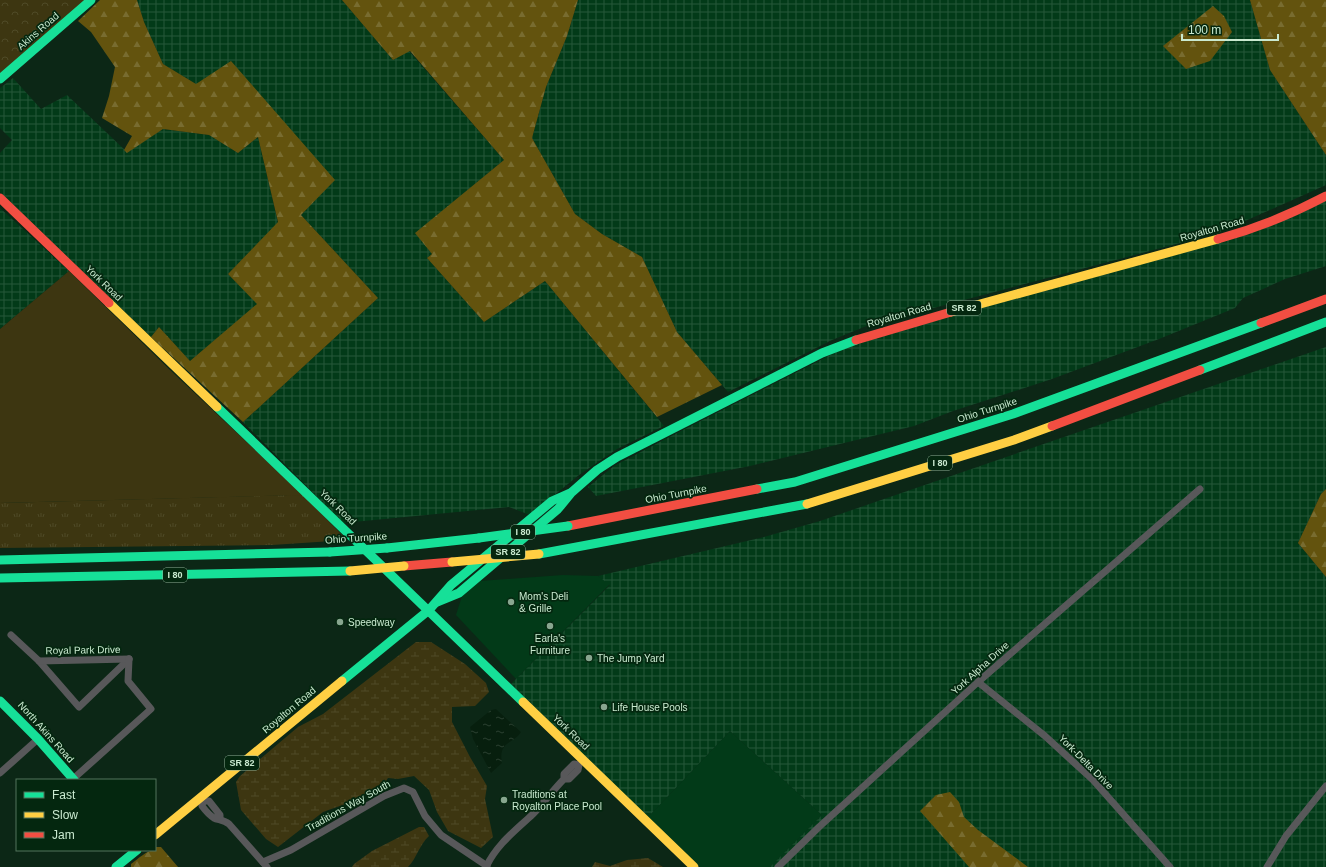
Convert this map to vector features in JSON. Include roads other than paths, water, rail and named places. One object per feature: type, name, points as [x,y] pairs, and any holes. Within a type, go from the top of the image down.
[{"type":"main road","name":"Akins Road","points":[[0,79],[91,0]]},
{"type":"main road","name":"Royalton Road","points":[[156,834],[202,799],[429,610],[451,585],[552,501],[572,492],[597,470],[617,457],[749,389],[822,353],[849,342],[966,308],[1240,233],[1302,209],[1326,196]]},
{"type":"main road","name":"York Road","points":[[0,198],[429,610],[581,763],[694,867]]},
{"type":"main road","name":"Ohio Turnpike","points":[[0,560],[330,552],[387,548],[568,526],[796,482],[1013,414],[1326,299]]},
{"type":"main road","name":"I 80","points":[[0,578],[350,571],[452,562],[539,554],[802,505],[1014,440],[1326,322]]},
{"type":"main road","name":"North Akins Road","points":[[0,701],[38,739],[73,779]]},
{"type":"main road","points":[[116,867],[135,851]]},
{"type":"street","name":"York Alpha Drive","points":[[778,867],[833,814],[978,682],[1200,489]]},
{"type":"street","name":"Royal Park Drive","points":[[12,635],[39,661],[79,707],[128,659]]},
{"type":"street","name":"Royal Park Drive","points":[[39,661],[128,659]]},
{"type":"street","name":"Royal Park Drive","points":[[73,779],[151,709],[128,681],[128,659]]},
{"type":"street","name":"York-Delta Drive","points":[[978,682],[1045,736],[1091,779],[1170,867]]},
{"type":"street","points":[[0,773],[38,739]]},
{"type":"street","points":[[486,867],[493,854],[506,838],[533,814],[564,779],[569,779],[578,770],[581,763]]},
{"type":"street","points":[[1267,867],[1286,836],[1326,786]]},
{"type":"street","name":"Traditions Way South","points":[[265,865],[389,793],[404,788],[412,792],[425,816],[441,835],[486,867]]},
{"type":"street","points":[[202,799],[209,801],[220,814],[220,819],[229,824],[265,865]]},
{"type":"water","points":[[496,709],[521,732],[504,747],[501,756],[502,763],[491,773],[473,739],[470,727],[491,710]]},
{"type":"place","name":"Mom's Deli & Grille","points":[[511,602]]},
{"type":"place","name":"Speedway","points":[[340,622]]},
{"type":"place","name":"Earla's Furniture","points":[[550,626]]},
{"type":"place","name":"The Jump Yard","points":[[589,658]]},
{"type":"place","name":"Life House Pools","points":[[604,707]]},
{"type":"place","name":"Traditions at Royalton Place Pool","points":[[504,800]]}]
